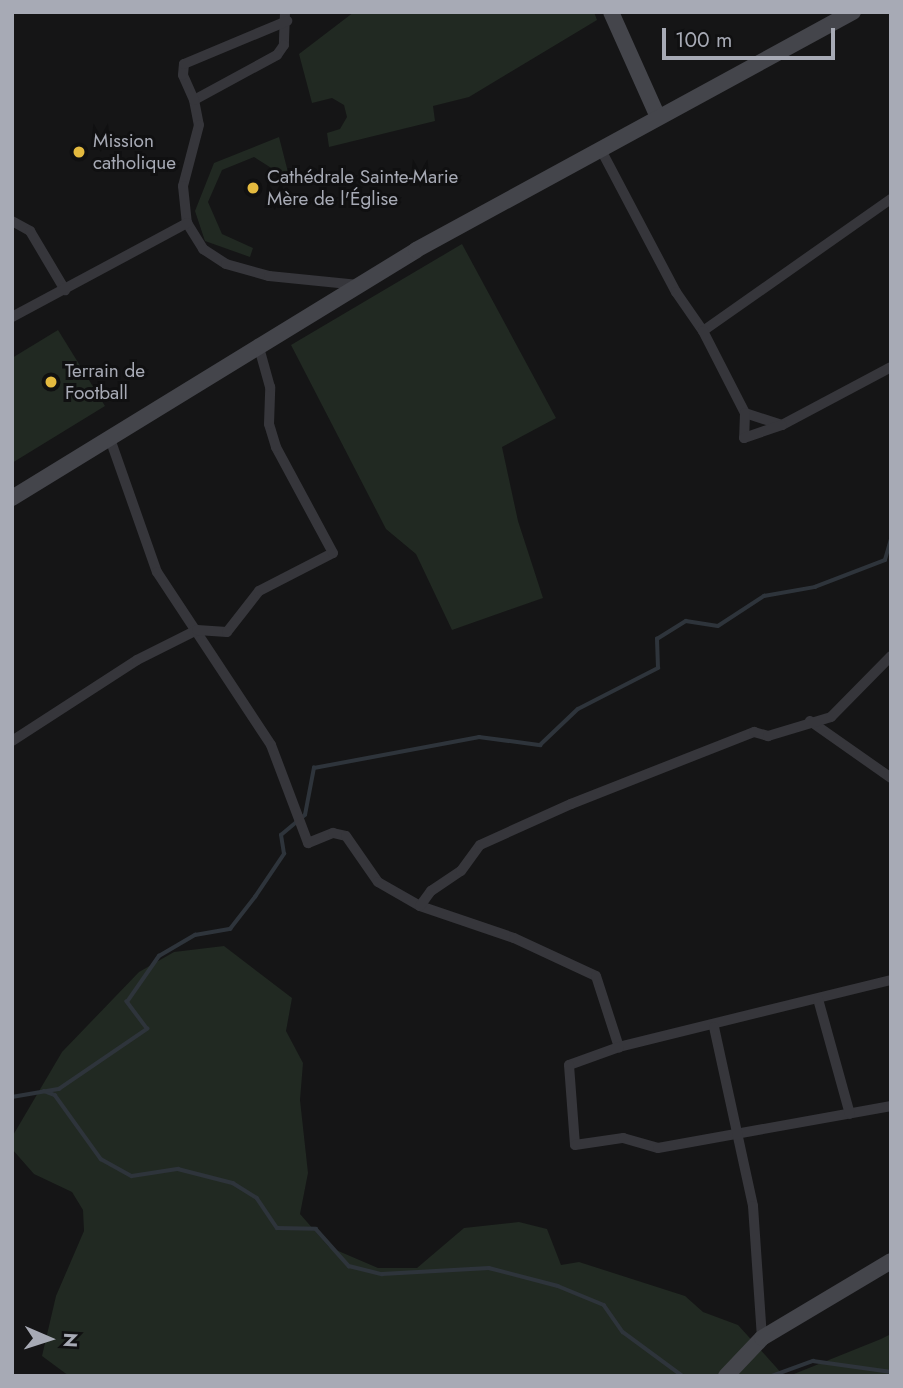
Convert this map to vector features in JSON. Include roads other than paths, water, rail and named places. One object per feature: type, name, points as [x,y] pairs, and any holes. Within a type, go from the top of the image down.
[{"type":"street","points":[[611,12],[658,117]]},
{"type":"street","points":[[12,498],[258,344],[359,285],[600,148],[853,12]]},
{"type":"street","points":[[194,100],[277,55],[284,45],[286,16],[184,64],[183,75],[194,100],[200,125],[183,186],[187,223],[203,249],[226,264],[269,276],[359,285]]},
{"type":"street","points":[[600,148],[676,292],[703,331],[745,413],[744,439],[782,425],[891,367]]},
{"type":"street","points":[[703,331],[891,199]]},
{"type":"street","points":[[12,221],[30,231],[65,290]]},
{"type":"street","points":[[12,317],[187,223]]},
{"type":"street","points":[[12,741],[137,660],[197,630],[227,632],[259,591],[333,553],[276,447],[269,424],[270,387],[258,344]]},
{"type":"street","points":[[745,413],[782,425]]},
{"type":"street","points":[[109,436],[157,572],[271,745],[298,822],[309,843],[333,833],[346,836],[378,882],[419,906],[514,938],[596,976],[619,1047]]},
{"type":"street","points":[[419,906],[432,891],[461,872],[480,845],[507,830],[754,732],[768,736],[810,721],[831,717],[891,656]]},
{"type":"street","points":[[810,721],[891,778]]},
{"type":"street","points":[[891,980],[714,1027],[619,1047],[569,1065],[575,1145],[623,1138],[658,1148],[891,1106]]},
{"type":"street","points":[[818,999],[850,1114]]},
{"type":"street","points":[[714,1027],[753,1206],[762,1338]]},
{"type":"street","points":[[726,1376],[762,1338],[891,1261]]},
{"type":"waterway","points":[[12,1097],[59,1089],[147,1029],[127,1002],[159,956],[195,935],[230,929],[284,854],[281,835],[305,815],[314,768],[479,737],[540,745],[578,709],[658,668],[657,639],[686,621],[718,626],[764,596],[815,587],[885,560],[891,539]]},
{"type":"waterway","points":[[44,1091],[55,1095],[101,1159],[132,1176],[178,1169],[233,1183],[257,1198],[277,1228],[316,1229],[349,1266],[382,1274],[489,1268],[558,1286],[604,1305],[623,1332],[683,1376]]},
{"type":"waterway","points":[[772,1376],[813,1361],[891,1372]]},
{"type":"place","name":"Mission catholique","points":[[79,152]]},
{"type":"place","name":"Cathédrale Sainte-Marie Mère de l'Église","points":[[253,188]]},
{"type":"place","name":"Terrain de Football","points":[[51,382]]}]
